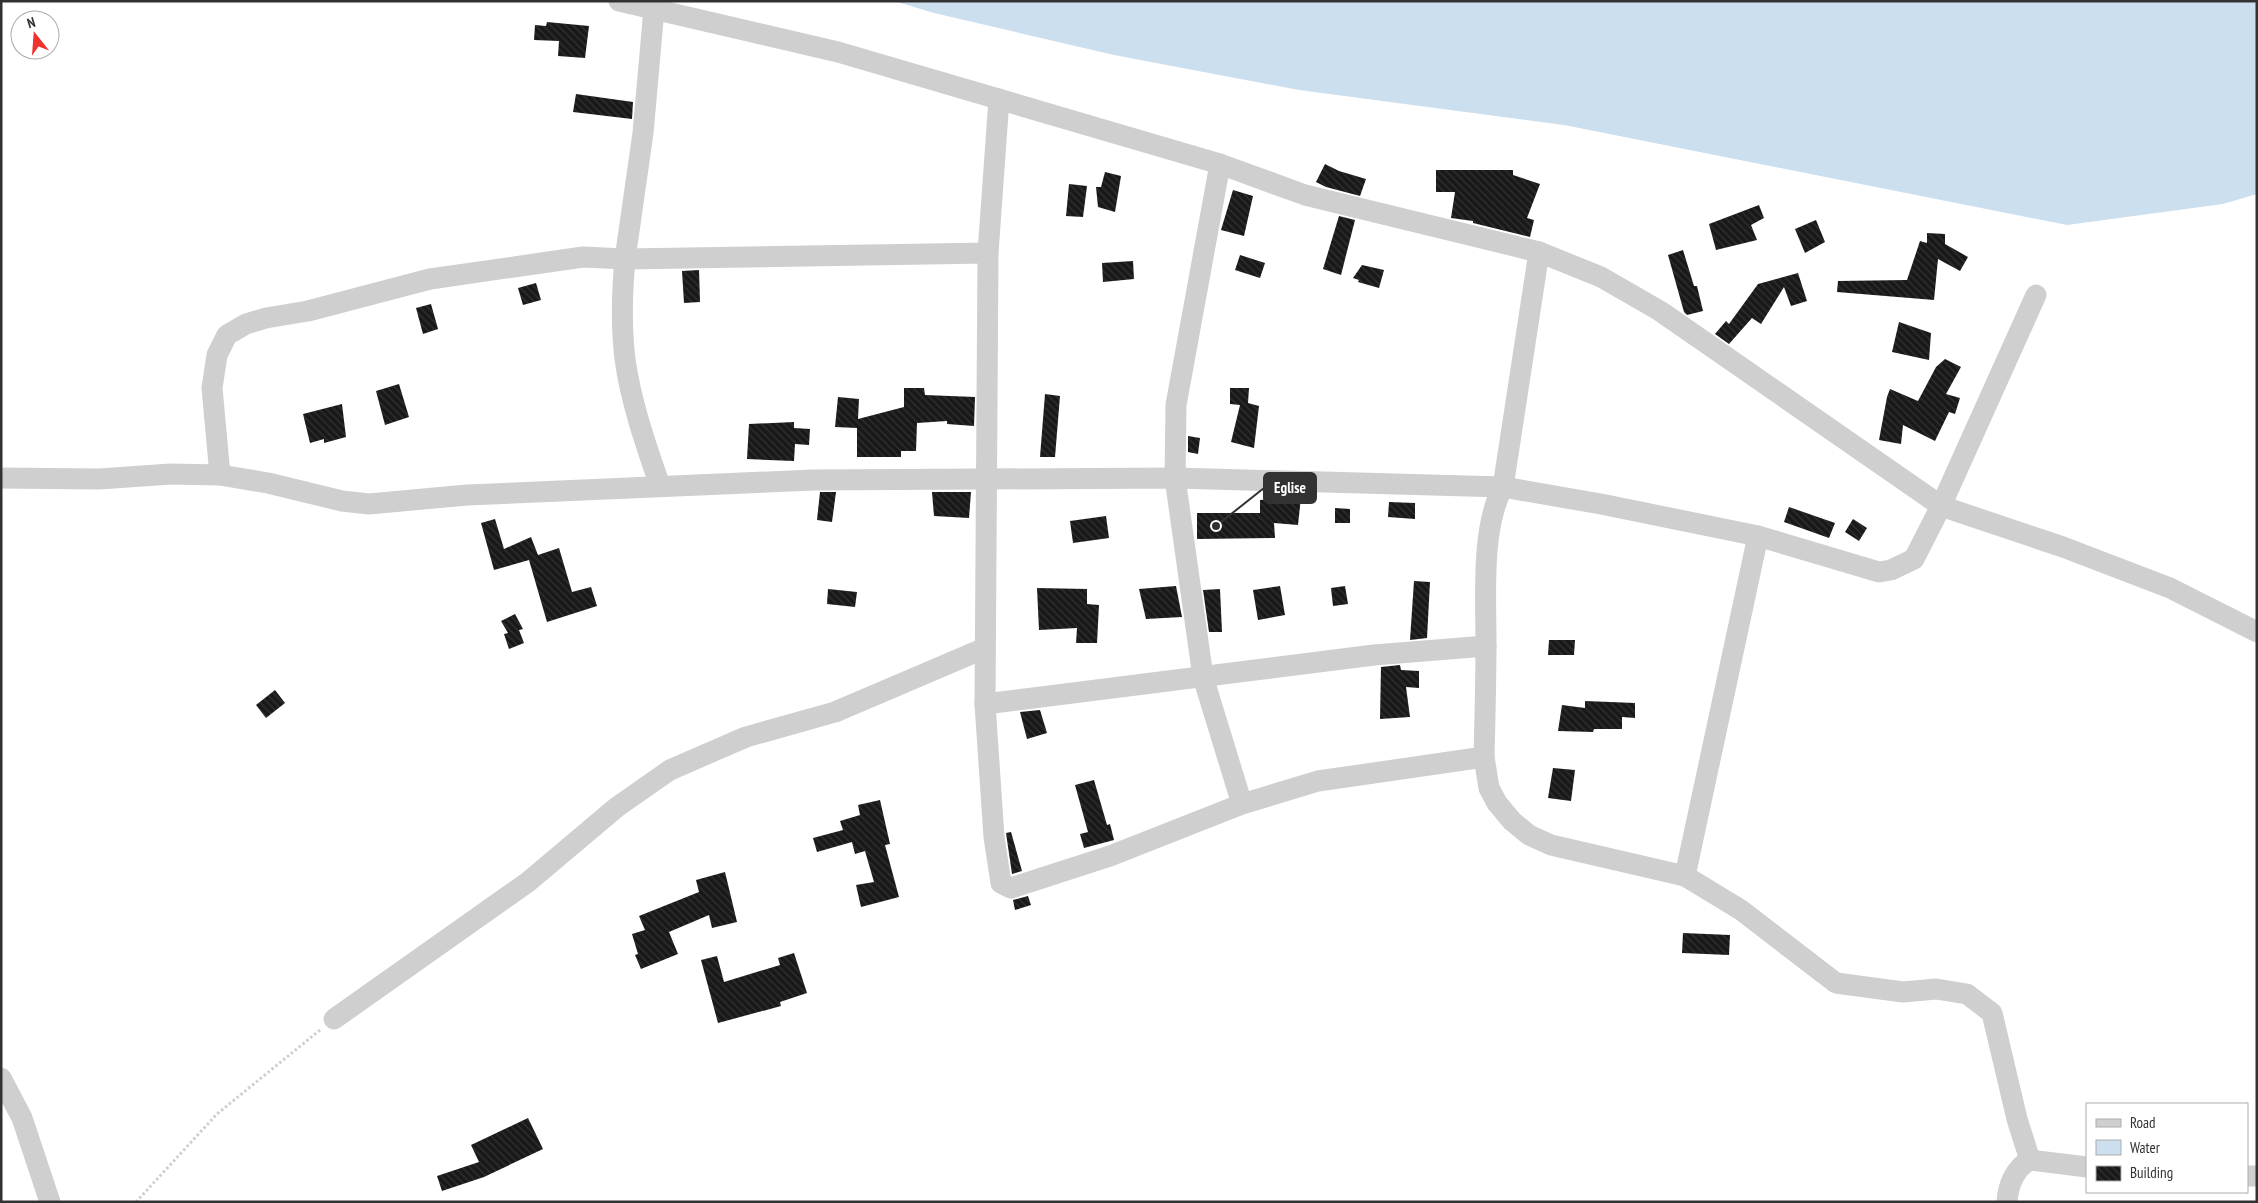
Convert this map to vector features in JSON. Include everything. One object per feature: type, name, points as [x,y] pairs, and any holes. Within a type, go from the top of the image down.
[{"type":"street","points":[[619,1],[838,52],[1220,164],[1305,195],[1539,252],[1601,278],[1660,311],[1941,506],[2063,547],[2170,588],[2257,632]]},
{"type":"street","points":[[654,9],[643,133],[625,259],[623,287],[626,359],[640,429],[660,486]]},
{"type":"street","points":[[999,99],[988,253],[985,704],[994,837],[1002,883],[1006,887],[1011,888],[1019,886],[1110,856],[1242,804],[1318,781],[1484,757]]},
{"type":"street","points":[[1220,164],[1176,406],[1175,478],[1203,677],[1242,804]]},
{"type":"street","points":[[1539,252],[1503,487],[1497,498],[1492,516],[1486,560],[1484,757],[1489,788],[1497,803],[1512,821],[1529,834],[1551,845],[1685,876],[1740,910],[1836,983],[1903,992],[1936,990],[1967,994],[1992,1013],[2017,1119],[2030,1160]]},
{"type":"street","points":[[220,475],[212,388],[217,355],[227,335],[246,324],[266,318],[308,311],[430,279],[583,257],[625,259],[988,253]]},
{"type":"street","points":[[1,478],[99,479],[153,475],[220,475],[268,483],[342,501],[369,504],[468,495],[813,480],[1175,478],[1503,487],[1601,504],[1758,536],[1879,572],[1891,570],[1914,559],[1941,506],[2036,295]]},
{"type":"street","points":[[1685,876],[1758,536]]},
{"type":"street","points":[[985,704],[1374,654],[1486,646]]},
{"type":"street","points":[[334,1019],[528,882],[617,807],[670,770],[746,737],[835,712],[985,648]]},
{"type":"street","points":[[1,1078],[22,1118],[50,1202]]},
{"type":"street","points":[[2007,1202],[2008,1190],[2020,1166],[2030,1160],[2086,1167]]},
{"type":"path","points":[[136,1202],[216,1114],[334,1019]]},
{"type":"water","points":[[894,1],[2257,1],[2257,194],[2223,204],[2067,225],[1564,125],[1299,90],[1114,55],[934,13]]},
{"type":"building","points":[[547,22],[589,26],[585,58],[558,56],[559,41],[534,40],[535,25],[546,26]]},
{"type":"building","points":[[576,94],[633,102],[632,119],[573,112]]},
{"type":"building","points":[[1325,164],[1339,171],[1366,179],[1360,196],[1326,187],[1316,182]]},
{"type":"building","points":[[1436,170],[1513,170],[1513,175],[1540,184],[1527,218],[1534,220],[1530,237],[1473,223],[1473,221],[1451,218],[1455,192],[1436,192]]},
{"type":"building","points":[[1105,172],[1121,176],[1115,212],[1098,207],[1096,187],[1101,187]]},
{"type":"building","points":[[1069,184],[1087,186],[1083,217],[1066,216]]},
{"type":"building","points":[[1233,190],[1253,196],[1244,236],[1221,230]]},
{"type":"building","points":[[1759,205],[1764,218],[1751,225],[1757,240],[1716,250],[1709,224]]},
{"type":"building","points":[[1339,216],[1355,220],[1341,275],[1323,269]]},
{"type":"building","points":[[1816,220],[1825,242],[1805,253],[1795,229]]},
{"type":"building","points":[[1927,233],[1945,234],[1945,244],[1968,257],[1960,271],[1938,259],[1934,300],[1837,292],[1838,281],[1907,280],[1920,241],[1927,243]]},
{"type":"building","points":[[1683,250],[1694,286],[1697,286],[1703,311],[1687,315],[1684,312],[1668,255]]},
{"type":"building","points":[[1240,255],[1265,263],[1260,278],[1235,270]]},
{"type":"building","points":[[1133,261],[1134,279],[1103,282],[1102,263]]},
{"type":"building","points":[[1362,265],[1384,270],[1379,288],[1358,282],[1359,280],[1353,278]]},
{"type":"building","points":[[699,270],[700,302],[684,303],[682,271]]},
{"type":"building","points":[[1798,273],[1807,301],[1791,306],[1784,287],[1761,324],[1752,318],[1729,344],[1715,334],[1726,321],[1729,324],[1758,284]]},
{"type":"building","points":[[536,283],[541,300],[523,305],[518,288]]},
{"type":"building","points":[[431,304],[438,329],[423,334],[416,308]]},
{"type":"building","points":[[1899,322],[1931,333],[1929,360],[1892,352]]},
{"type":"building","points":[[1945,359],[1961,367],[1946,394],[1960,398],[1955,414],[1949,412],[1935,441],[1903,425],[1901,444],[1879,440],[1890,389],[1918,401],[1936,367]]},
{"type":"building","points":[[399,384],[409,417],[385,425],[376,391]]},
{"type":"building","points":[[904,388],[924,388],[925,395],[975,397],[974,426],[947,424],[947,421],[917,423],[916,451],[901,451],[901,457],[857,457],[857,428],[835,427],[838,397],[859,399],[858,419],[904,407]]},
{"type":"building","points":[[1230,388],[1249,388],[1248,403],[1259,406],[1254,448],[1231,442],[1240,405],[1230,404]]},
{"type":"building","points":[[1045,394],[1060,396],[1055,457],[1040,457]]},
{"type":"building","points":[[342,404],[346,437],[324,443],[324,439],[310,443],[303,414]]},
{"type":"building","points":[[794,422],[794,428],[810,429],[809,445],[795,444],[794,461],[747,459],[749,424]]},
{"type":"building","points":[[1188,436],[1200,438],[1198,454],[1188,452]]},
{"type":"building","points":[[820,492],[836,492],[832,522],[817,520]]},
{"type":"building","points":[[932,492],[971,492],[969,518],[934,516]]},
{"type":"building","points":[[1301,497],[1298,525],[1274,523],[1275,538],[1197,539],[1197,513],[1260,513],[1260,500]]},
{"type":"building","points":[[1389,502],[1415,503],[1415,519],[1388,517]]},
{"type":"building","points":[[1789,507],[1835,523],[1829,538],[1784,522]]},
{"type":"building","points":[[1335,508],[1350,509],[1350,523],[1335,523]]},
{"type":"building","points":[[1106,516],[1109,538],[1073,543],[1070,521]]},
{"type":"building","points":[[495,519],[504,549],[531,537],[538,555],[559,548],[572,592],[591,587],[597,606],[547,622],[529,560],[494,570],[481,523]]},
{"type":"building","points":[[1853,519],[1867,528],[1859,541],[1845,532]]},
{"type":"building","points":[[1414,581],[1430,582],[1427,638],[1410,640]]},
{"type":"building","points":[[1176,586],[1182,617],[1146,619],[1139,589]]},
{"type":"building","points":[[1280,586],[1285,615],[1258,620],[1253,590]]},
{"type":"building","points":[[1345,586],[1348,604],[1333,606],[1331,588]]},
{"type":"building","points":[[1037,588],[1087,589],[1087,604],[1099,605],[1097,643],[1076,643],[1077,628],[1039,630]]},
{"type":"building","points":[[828,589],[857,592],[855,607],[827,604]]},
{"type":"building","points":[[1220,589],[1222,632],[1209,632],[1203,590]]},
{"type":"building","points":[[515,614],[523,629],[519,630],[524,643],[509,649],[504,634],[508,633],[501,621]]},
{"type":"building","points":[[1549,640],[1575,640],[1574,655],[1548,655]]},
{"type":"building","points":[[1400,665],[1401,670],[1419,671],[1419,688],[1406,687],[1410,717],[1380,719],[1381,667]]},
{"type":"building","points":[[275,690],[285,703],[266,718],[256,705]]},
{"type":"building","points":[[1585,701],[1635,703],[1635,718],[1622,717],[1622,729],[1594,729],[1593,732],[1558,731],[1562,705],[1585,708]]},
{"type":"building","points":[[1040,710],[1047,733],[1027,739],[1020,712]]},
{"type":"building","points":[[1553,768],[1575,770],[1571,801],[1548,798]]},
{"type":"building","points":[[1094,780],[1107,825],[1110,824],[1114,840],[1084,848],[1080,834],[1088,832],[1075,785]]},
{"type":"building","points":[[880,800],[890,844],[885,845],[899,897],[861,907],[856,885],[874,882],[865,851],[855,854],[852,842],[817,852],[813,838],[843,830],[840,821],[860,815],[858,805]]},
{"type":"building","points":[[1011,832],[1022,871],[1012,874],[1006,833]]},
{"type":"building","points":[[725,872],[737,922],[712,928],[709,915],[669,932],[678,954],[641,969],[635,955],[638,954],[632,934],[645,930],[639,916],[699,892],[696,880]]},
{"type":"building","points":[[1028,896],[1031,905],[1015,910],[1013,900]]},
{"type":"building","points":[[1683,933],[1730,935],[1729,955],[1682,953]]},
{"type":"building","points":[[794,953],[807,993],[780,1002],[781,1006],[718,1023],[701,960],[717,956],[724,982],[780,965],[778,958]]},
{"type":"building","points":[[528,1118],[543,1149],[484,1177],[442,1191],[437,1176],[479,1162],[471,1145]]},
{"type":"place","name":"Eglise","points":[[1216,526]]}]
